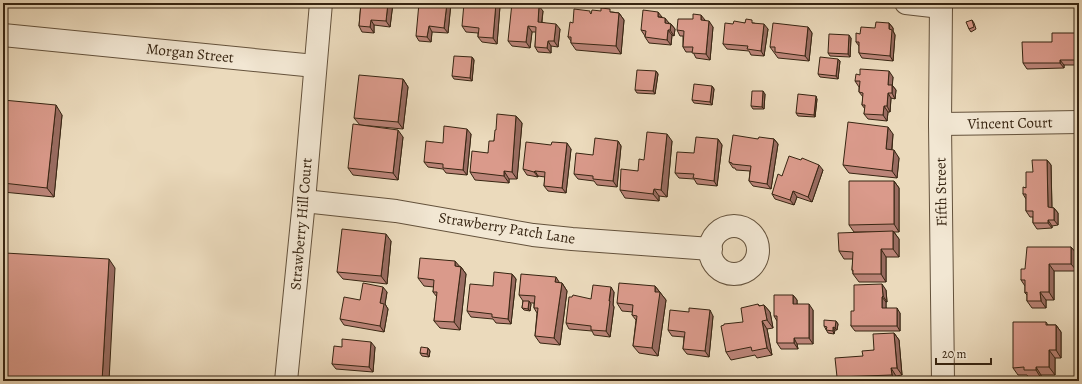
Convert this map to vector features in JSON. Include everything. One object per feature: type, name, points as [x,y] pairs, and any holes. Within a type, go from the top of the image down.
[{"type":"street","points":[[315,66],[321,3]]},
{"type":"street","points":[[906,3],[941,5]]},
{"type":"street","name":"Fifth Street","points":[[941,5],[940,124],[943,381]]},
{"type":"street","name":"Morgan Street","points":[[3,35],[315,66]]},
{"type":"street","name":"Strawberry Hill Court","points":[[286,381],[304,201],[315,66]]},
{"type":"street","name":"Vincent Court","points":[[940,124],[1079,122]]},
{"type":"street","name":"Strawberry Patch Lane","points":[[304,201],[396,211],[533,235],[711,249]]},
{"type":"building","points":[[361,3],[388,3],[386,21],[371,20],[370,27],[359,26]]},
{"type":"building","points":[[419,3],[447,3],[444,28],[429,26],[427,37],[416,36]]},
{"type":"building","points":[[464,3],[496,3],[493,38],[478,37],[479,28],[462,26]]},
{"type":"building","points":[[512,3],[539,6],[538,22],[556,24],[554,41],[548,41],[547,48],[535,47],[536,27],[528,26],[526,42],[508,41]]},
{"type":"building","points":[[601,8],[610,9],[610,12],[619,13],[616,46],[571,43],[571,37],[568,37],[570,22],[573,23],[574,9],[590,11],[591,14],[592,10],[601,11]]},
{"type":"building","points":[[643,10],[658,12],[658,17],[665,18],[665,23],[671,24],[670,30],[668,30],[667,40],[645,37],[646,31],[641,30]]},
{"type":"building","points":[[693,14],[701,15],[701,20],[709,21],[706,54],[692,53],[693,47],[683,47],[684,31],[677,30],[678,19],[693,19]]},
{"type":"building","points":[[746,19],[752,20],[752,23],[764,24],[761,51],[747,49],[748,46],[723,44],[725,23],[733,24],[734,21],[745,23]]},
{"type":"building","points":[[972,20],[974,27],[969,29],[966,22]]},
{"type":"building","points":[[876,22],[889,23],[889,29],[892,30],[890,56],[859,53],[859,42],[856,42],[856,33],[860,34],[861,27],[875,28]]},
{"type":"building","points":[[773,23],[808,27],[805,56],[775,52],[775,47],[770,47]]},
{"type":"building","points":[[1052,33],[1077,33],[1078,60],[1060,60],[1060,63],[1023,63],[1022,42],[1052,42]]},
{"type":"building","points":[[829,34],[849,35],[848,54],[828,53]]},
{"type":"building","points":[[454,56],[472,57],[470,78],[452,76]]},
{"type":"building","points":[[820,57],[838,59],[836,76],[818,74]]},
{"type":"building","points":[[860,69],[889,71],[888,85],[892,85],[892,93],[888,93],[887,106],[884,106],[883,115],[864,114],[865,105],[862,105],[863,93],[859,92],[860,81],[855,81],[856,74],[860,75]]},
{"type":"building","points":[[637,70],[656,71],[653,91],[635,90]]},
{"type":"building","points":[[359,75],[403,79],[398,122],[354,118]]},
{"type":"building","points":[[694,84],[712,86],[710,102],[692,100]]},
{"type":"building","points":[[752,91],[763,91],[762,107],[751,106]]},
{"type":"building","points":[[798,94],[816,96],[814,115],[796,113]]},
{"type":"building","points":[[3,100],[56,105],[47,188],[3,183]]},
{"type":"building","points":[[497,114],[516,116],[512,172],[504,171],[504,176],[470,172],[472,151],[488,153],[489,141],[494,141]]},
{"type":"building","points":[[848,122],[888,127],[886,149],[894,150],[892,171],[843,165]]},
{"type":"building","points":[[353,124],[398,130],[393,173],[348,168]]},
{"type":"building","points":[[444,126],[467,129],[463,170],[443,168],[443,164],[424,162],[426,141],[443,143]]},
{"type":"building","points":[[647,132],[667,134],[661,190],[654,189],[653,194],[620,190],[621,169],[638,171],[639,159],[644,160]]},
{"type":"building","points":[[733,135],[758,139],[759,137],[774,139],[767,184],[749,181],[751,166],[732,164],[729,162]]},
{"type":"building","points":[[696,137],[718,139],[714,181],[693,178],[694,174],[675,173],[677,152],[694,153]]},
{"type":"building","points":[[595,138],[618,141],[613,181],[593,179],[593,176],[574,174],[576,153],[593,155]]},
{"type":"building","points":[[526,142],[551,145],[552,142],[567,143],[562,188],[544,186],[545,172],[534,172],[523,169]]},
{"type":"building","points":[[789,156],[801,160],[802,158],[819,165],[808,197],[793,191],[790,200],[772,194],[778,174],[782,176]]},
{"type":"building","points":[[1032,160],[1047,160],[1048,207],[1054,208],[1054,220],[1048,220],[1048,223],[1033,223],[1033,211],[1026,211],[1026,194],[1023,194],[1023,187],[1026,188],[1026,172],[1033,172]]},
{"type":"building","points":[[849,181],[894,181],[894,224],[849,225]]},
{"type":"building","points":[[342,229],[386,234],[381,276],[337,272]]},
{"type":"building","points":[[893,231],[893,249],[881,249],[881,274],[853,274],[853,252],[839,251],[838,233]]},
{"type":"building","points":[[1027,247],[1071,247],[1071,264],[1049,264],[1049,292],[1040,292],[1041,301],[1027,301],[1027,292],[1025,293],[1025,280],[1021,280],[1021,269],[1025,269]]},
{"type":"building","points":[[5,253],[109,259],[102,381],[3,381],[5,293],[3,293],[3,288]]},
{"type":"building","points":[[420,258],[455,261],[455,266],[461,267],[454,322],[434,321],[437,292],[433,292],[434,280],[418,278]]},
{"type":"building","points":[[494,272],[512,274],[508,319],[492,317],[492,314],[467,311],[470,284],[493,286]]},
{"type":"building","points":[[521,274],[556,277],[555,282],[562,283],[554,338],[535,336],[538,308],[534,308],[535,296],[519,295]]},
{"type":"building","points":[[363,283],[383,287],[380,303],[384,304],[380,326],[340,319],[344,297],[360,300]]},
{"type":"building","points":[[619,283],[655,286],[655,292],[660,292],[652,348],[633,346],[637,316],[632,315],[633,305],[617,303]]},
{"type":"building","points":[[882,284],[882,308],[897,308],[897,326],[851,326],[851,311],[854,311],[854,285]]},
{"type":"building","points":[[593,285],[611,287],[606,331],[591,330],[591,326],[566,323],[569,297],[572,297],[573,295],[591,299]]},
{"type":"building","points":[[774,295],[793,295],[793,304],[809,304],[809,338],[794,338],[794,343],[777,343],[777,316],[774,316]]},
{"type":"building","points":[[523,301],[529,301],[528,309],[522,308]]},
{"type":"building","points":[[758,304],[759,306],[764,305],[767,320],[762,321],[767,348],[752,351],[751,347],[726,352],[721,326],[724,324],[743,322],[741,308]]},
{"type":"building","points":[[689,308],[710,310],[705,351],[683,349],[685,332],[668,330],[670,310],[689,312]]},
{"type":"building","points":[[824,320],[836,321],[833,331],[826,330],[827,327],[824,326]]},
{"type":"building","points":[[1013,322],[1046,322],[1046,325],[1056,325],[1056,350],[1049,350],[1049,367],[1036,367],[1036,370],[1024,370],[1024,367],[1013,368]]},
{"type":"building","points":[[894,333],[897,368],[891,368],[892,375],[837,377],[835,358],[863,356],[862,351],[874,350],[873,334]]},
{"type":"building","points":[[342,339],[371,342],[369,367],[332,364],[334,346],[342,347]]},
{"type":"building","points":[[421,347],[428,348],[427,354],[420,353]]},
{"type":"building","points":[[330,378],[365,381],[330,381]]}]
